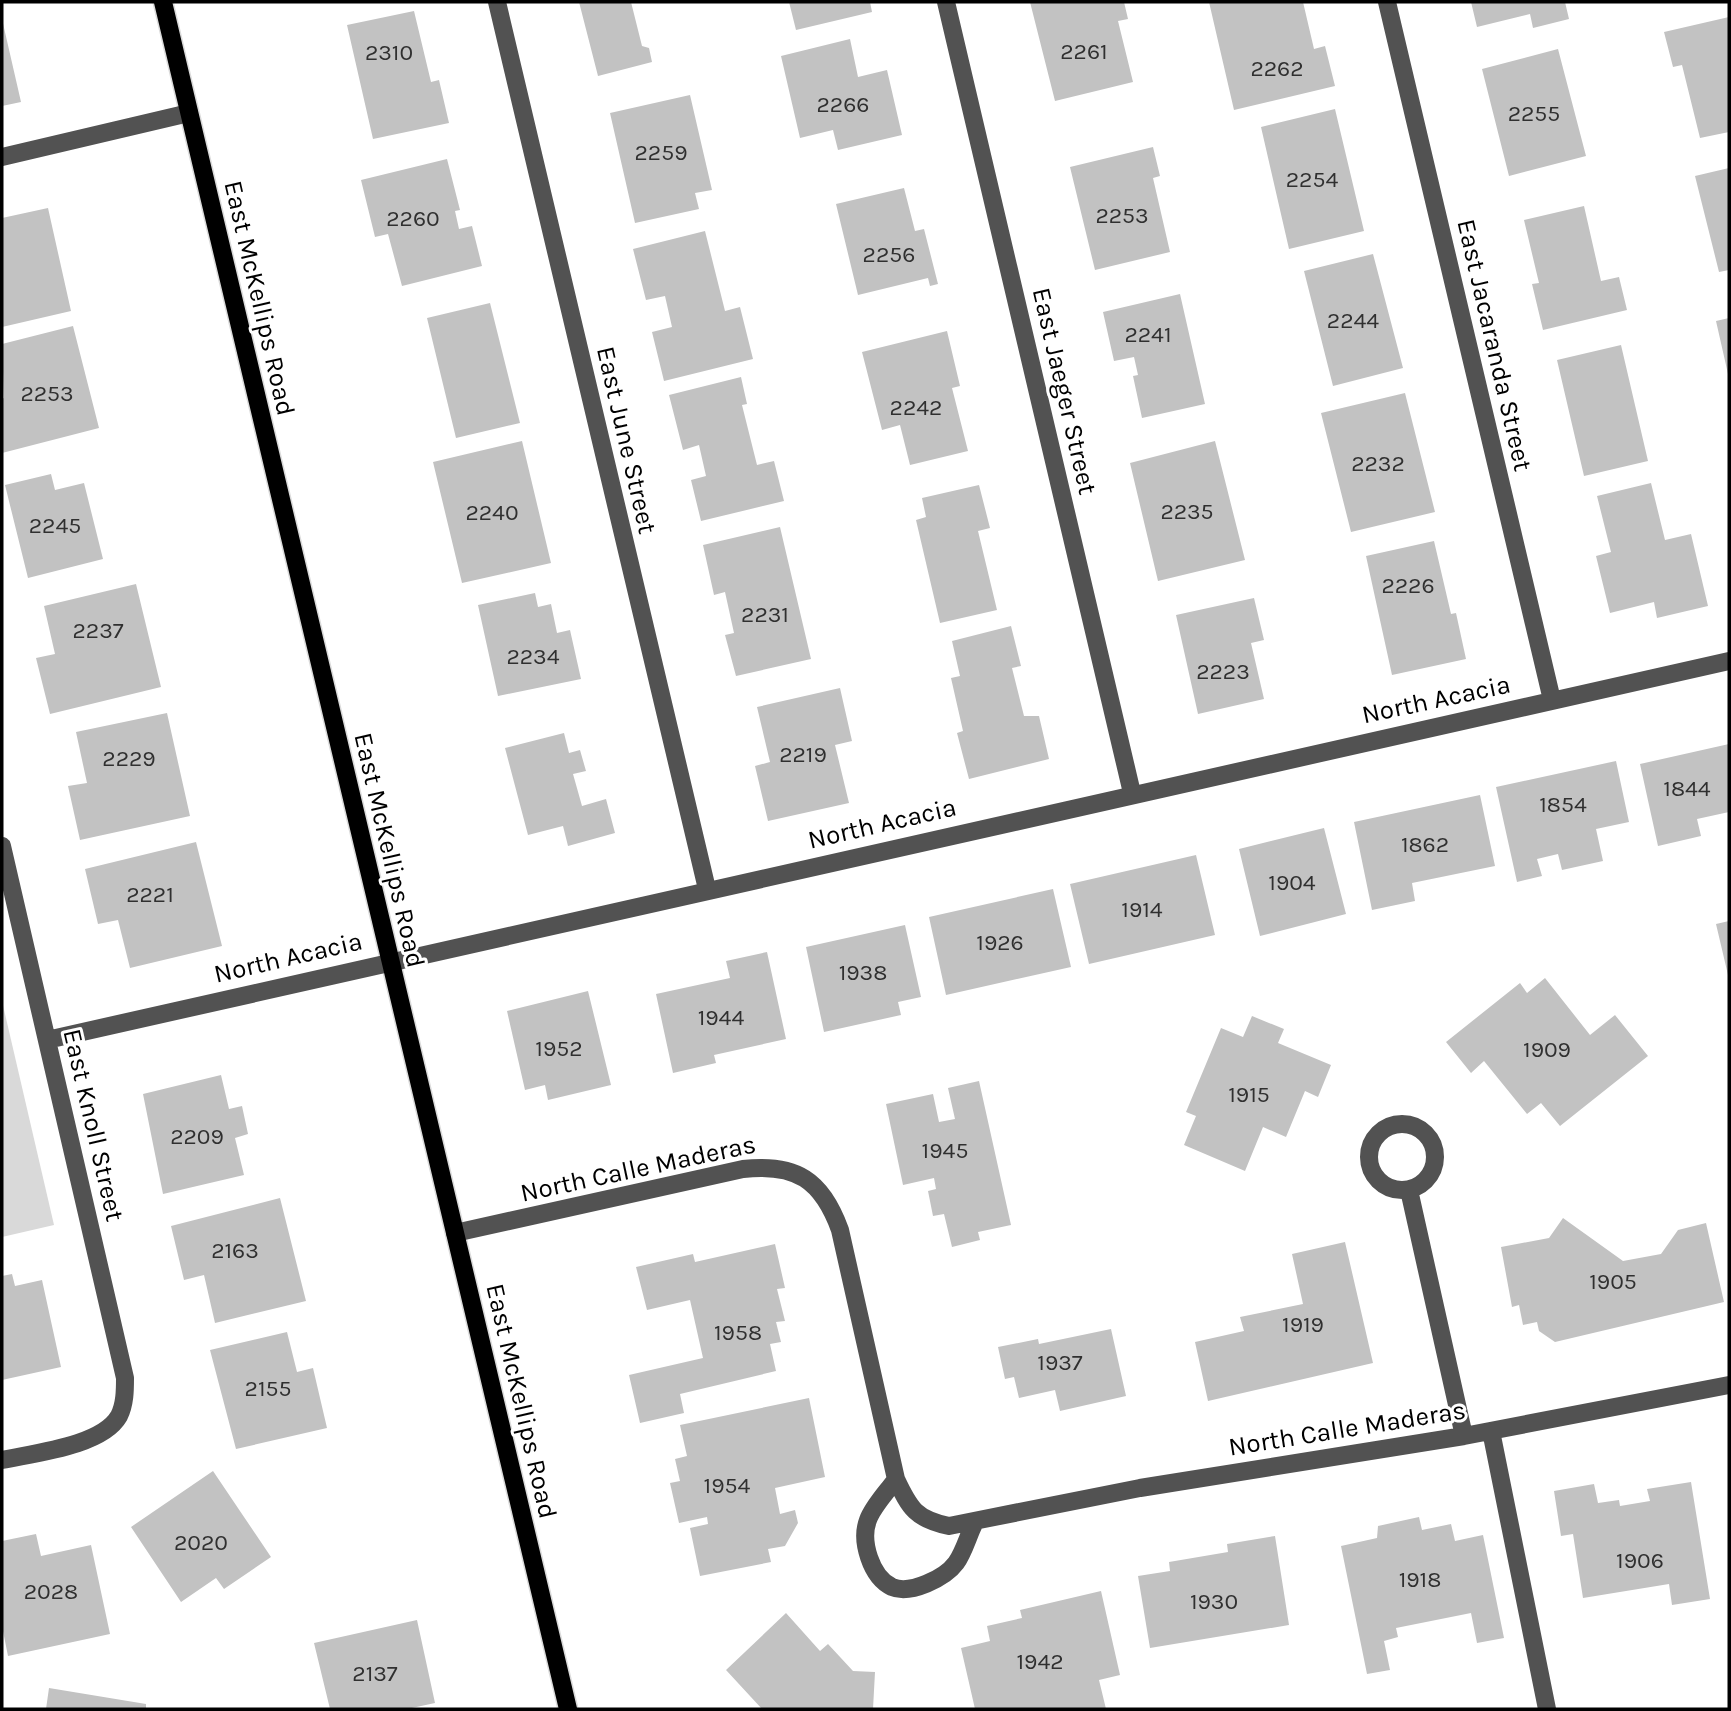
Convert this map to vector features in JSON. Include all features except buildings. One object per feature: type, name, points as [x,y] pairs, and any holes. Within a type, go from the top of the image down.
[{"type":"main road","name":"East McKellips Road","points":[[163,2],[568,1709]]},
{"type":"street","name":"East June Street","points":[[497,2],[706,889]]},
{"type":"street","name":"East Jaeger Street","points":[[946,2],[1132,793]]},
{"type":"street","name":"East Jacaranda Street","points":[[1387,2],[1552,700]]},
{"type":"street","points":[[2,157],[189,113]]},
{"type":"street","name":"North Acacia","points":[[47,1040],[389,960],[1729,661]]},
{"type":"street","name":"East Knoll Street","points":[[2,846],[122,1357],[125,1397],[119,1416],[107,1430],[94,1437],[2,1460]]},
{"type":"street","name":"North Calle Maderas","points":[[455,1233],[743,1169],[768,1166],[791,1171],[813,1183],[830,1203],[840,1230],[896,1479],[908,1503],[925,1521],[949,1527],[1140,1488],[1464,1436],[1729,1385]]},
{"type":"street","points":[[1409,1190],[1464,1436]]},
{"type":"street","points":[[1491,1431],[1547,1709]]},
{"type":"street","points":[[896,1479],[868,1520],[866,1538],[871,1562],[880,1577],[893,1587],[912,1588],[936,1579],[955,1565],[974,1524]]},
{"type":"shaded area","points":[[2,1001],[54,1225],[2,1237]]}]
